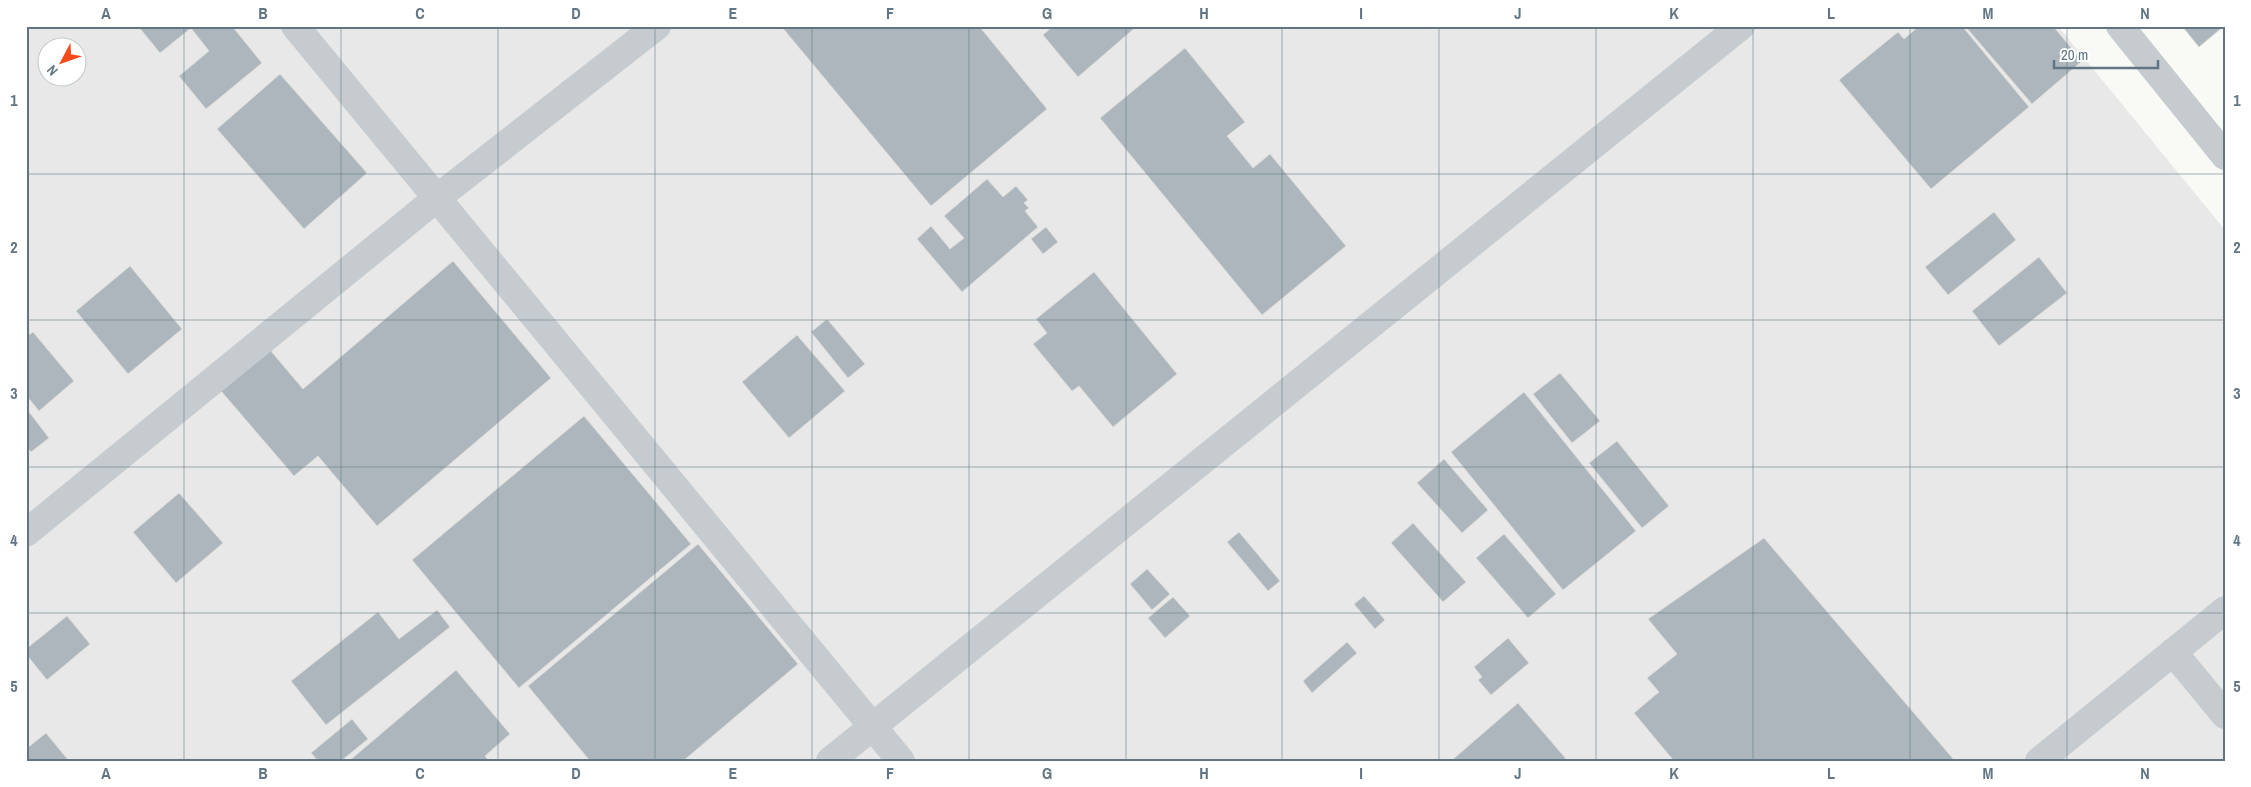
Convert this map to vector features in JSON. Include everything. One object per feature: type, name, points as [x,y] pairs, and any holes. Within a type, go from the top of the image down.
[{"type":"street","points":[[296,26],[901,761]]},
{"type":"street","points":[[26,533],[437,198],[657,26]]},
{"type":"street","points":[[830,761],[1741,26]]},
{"type":"street","points":[[2120,26],[2225,156]]},
{"type":"street","points":[[2140,26],[2225,131]]},
{"type":"street","points":[[2039,761],[2225,610]]},
{"type":"street","points":[[2173,652],[2225,715]]},
{"type":"shaded area","points":[[26,26],[2058,26],[2225,230],[2225,761],[26,761]]},
{"type":"building","points":[[138,26],[232,26],[262,63],[206,109],[179,76],[209,51],[191,28],[160,53]]},
{"type":"building","points":[[781,26],[979,26],[1047,109],[931,206]]},
{"type":"building","points":[[1053,26],[1137,26],[1078,77],[1043,35]]},
{"type":"building","points":[[1919,26],[1962,26],[2029,107],[1931,189],[1839,80],[1898,32],[1904,39]]},
{"type":"building","points":[[1965,26],[2053,26],[2082,61],[2032,104]]},
{"type":"building","points":[[2182,26],[2224,26],[2199,47]]},
{"type":"building","points":[[1185,48],[1245,122],[1227,136],[1253,168],[1270,154],[1346,246],[1262,315],[1100,118]]},
{"type":"building","points":[[280,74],[367,173],[304,229],[217,129]]},
{"type":"building","points":[[987,179],[1003,197],[1016,186],[1028,200],[1024,203],[1029,208],[1025,211],[1038,227],[962,292],[917,239],[931,226],[950,249],[964,238],[944,216]]},
{"type":"building","points":[[1994,212],[2016,240],[1948,295],[1925,267]]},
{"type":"building","points":[[1046,227],[1058,242],[1043,254],[1031,239]]},
{"type":"building","points":[[2039,257],[2067,293],[1999,346],[1972,311]]},
{"type":"building","points":[[453,261],[551,378],[377,526],[318,456],[294,476],[221,391],[270,350],[303,389]]},
{"type":"building","points":[[130,266],[182,329],[128,374],[76,311]]},
{"type":"building","points":[[1094,272],[1177,374],[1113,427],[1079,386],[1072,391],[1033,344],[1047,333],[1036,319]]},
{"type":"building","points":[[827,319],[865,364],[848,378],[811,332]]},
{"type":"building","points":[[33,332],[74,381],[39,411],[26,395],[26,337]]},
{"type":"building","points":[[797,335],[845,391],[789,438],[742,382]]},
{"type":"building","points":[[1560,373],[1600,421],[1572,443],[1533,394]]},
{"type":"building","points":[[1524,392],[1636,531],[1563,590],[1451,452]]},
{"type":"building","points":[[26,408],[49,438],[31,452],[26,446]]},
{"type":"building","points":[[584,416],[691,544],[519,688],[412,560]]},
{"type":"building","points":[[1617,441],[1669,506],[1642,528],[1589,463]]},
{"type":"building","points":[[1444,459],[1488,510],[1462,533],[1417,483]]},
{"type":"building","points":[[179,493],[223,543],[176,583],[133,532]]},
{"type":"building","points":[[1413,523],[1466,582],[1443,602],[1391,543]]},
{"type":"building","points":[[1239,532],[1280,581],[1268,591],[1227,542]]},
{"type":"building","points":[[1504,534],[1556,594],[1528,618],[1476,558]]},
{"type":"building","points":[[1764,538],[1955,761],[1674,761],[1634,713],[1659,692],[1647,678],[1677,654],[1648,619]]},
{"type":"building","points":[[698,544],[798,664],[683,761],[590,761],[528,686]]},
{"type":"building","points":[[1147,569],[1170,594],[1152,610],[1130,584]]},
{"type":"building","points":[[1364,596],[1385,620],[1375,629],[1354,604]]},
{"type":"building","points":[[1173,597],[1190,616],[1165,638],[1148,618]]},
{"type":"building","points":[[437,610],[450,627],[326,725],[291,681],[378,612],[399,639]]},
{"type":"building","points":[[67,616],[90,644],[47,680],[26,654],[26,649]]},
{"type":"building","points":[[1508,638],[1529,663],[1491,695],[1478,680],[1482,677],[1474,667]]},
{"type":"building","points":[[1347,642],[1357,653],[1312,693],[1303,681]]},
{"type":"building","points":[[456,670],[510,734],[485,756],[489,761],[349,761]]},
{"type":"building","points":[[1518,703],[1568,761],[1451,761]]},
{"type":"building","points":[[352,719],[368,739],[341,761],[318,761],[311,753]]},
{"type":"building","points":[[46,733],[69,761],[26,761],[26,749]]}]
